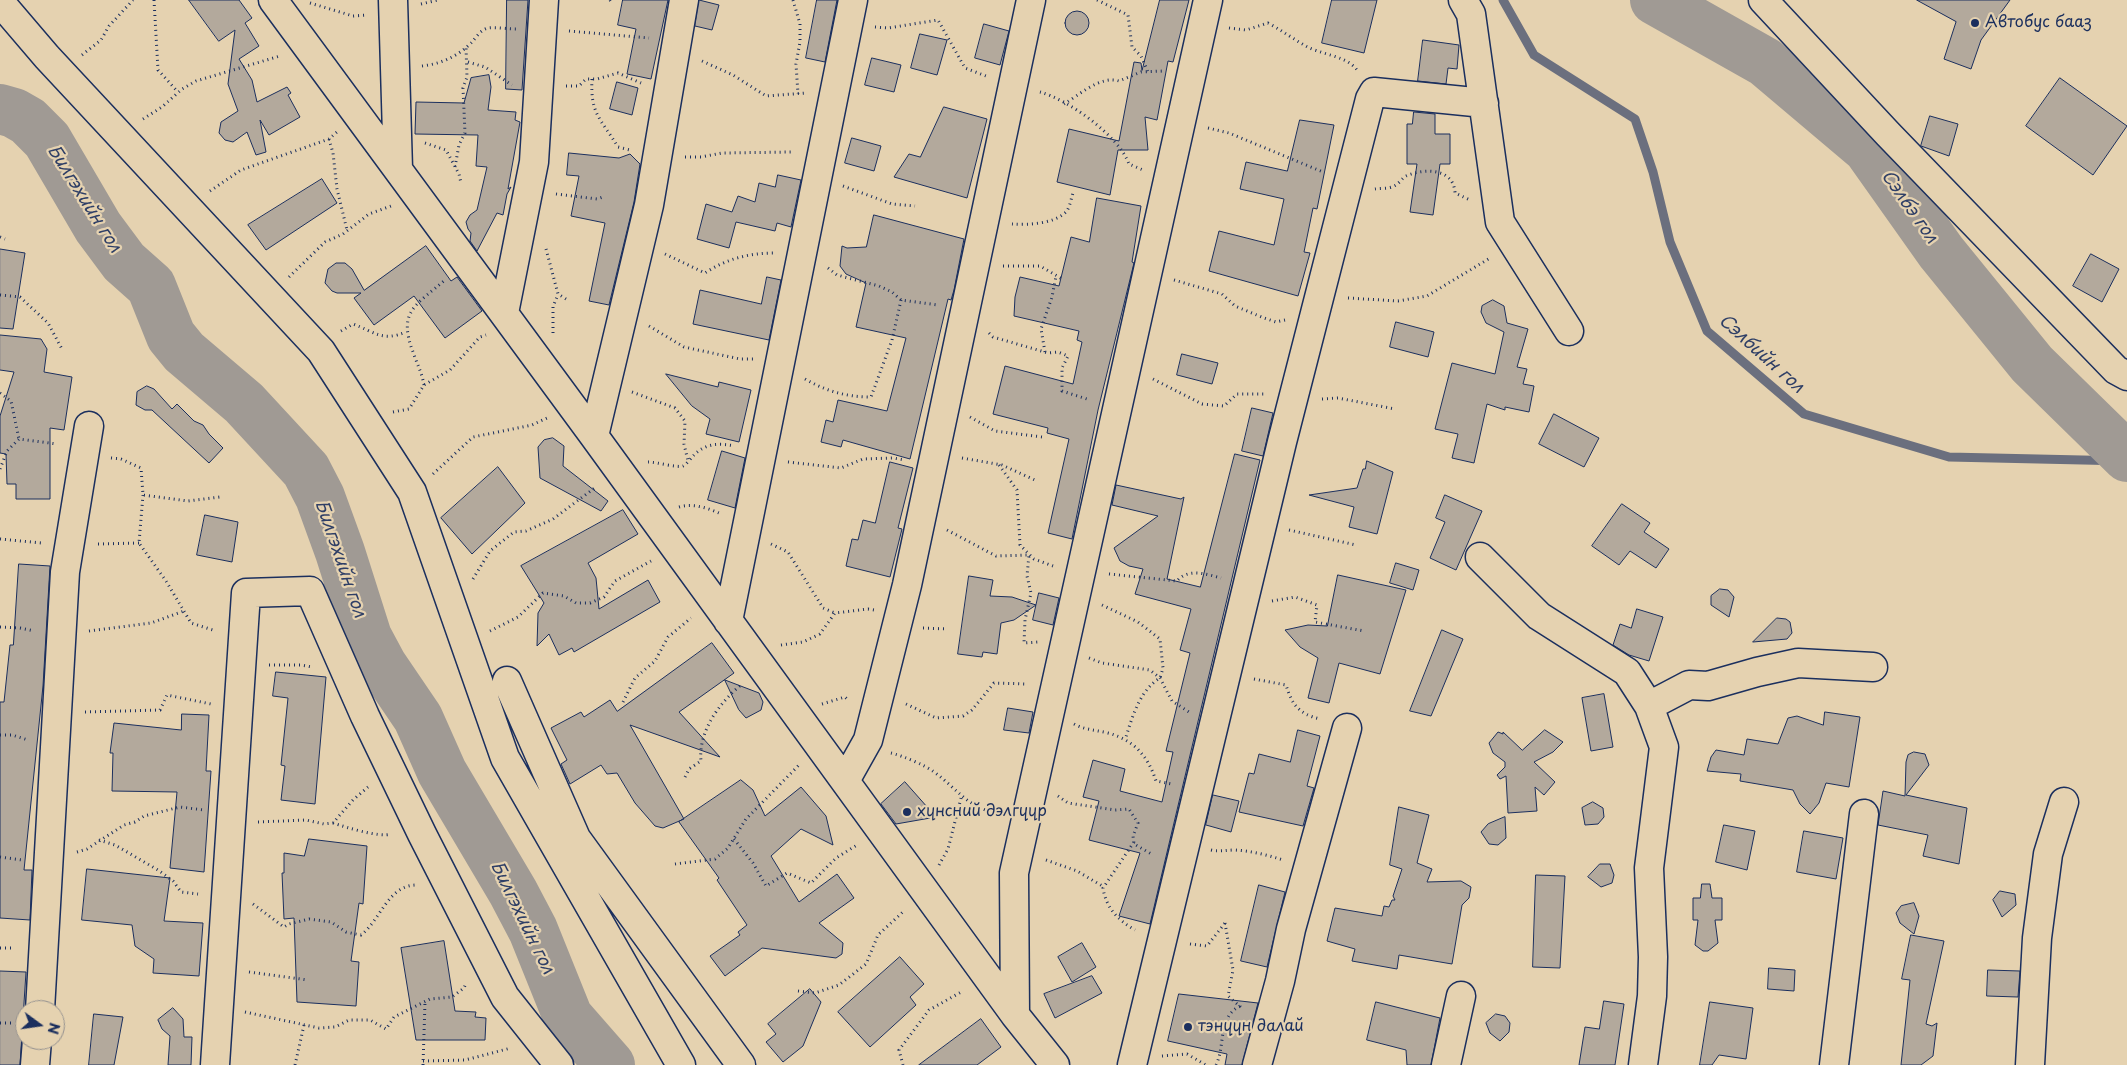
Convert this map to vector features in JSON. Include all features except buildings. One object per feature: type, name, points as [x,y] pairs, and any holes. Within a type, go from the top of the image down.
[{"type":"street","points":[[273,0],[568,399],[1015,1015],[1055,1065]]},
{"type":"street","points":[[507,317],[534,162],[544,0]]},
{"type":"street","points":[[594,436],[649,205],[656,155],[684,0]]},
{"type":"street","points":[[845,781],[868,740],[898,620],[933,464],[1031,0]]},
{"type":"street","points":[[1015,1015],[1014,874],[1208,0]]},
{"type":"street","points":[[1463,0],[1471,14],[1500,222],[1569,331]]},
{"type":"street","points":[[1763,0],[1888,134],[2102,356],[2116,370],[2127,376]]},
{"type":"street","points":[[0,2],[68,79],[321,351],[412,492],[505,758],[681,1065]]},
{"type":"street","points":[[394,9],[398,169]]},
{"type":"street","points":[[721,610],[747,533],[850,12]]},
{"type":"street","points":[[1134,1057],[1293,398],[1370,99],[1374,92],[1484,103]]},
{"type":"street","points":[[41,1000],[65,572],[89,426]]},
{"type":"street","points":[[1480,557],[1539,616],[1627,672],[1649,706],[1664,748],[1649,868],[1653,957],[1652,996],[1643,1065]]},
{"type":"street","points":[[215,1065],[246,593],[310,591],[390,768],[486,961],[505,997],[559,1065]]},
{"type":"street","points":[[1649,706],[1689,685],[1708,686],[1798,663],[1873,667]]},
{"type":"street","points":[[506,681],[576,838],[741,1065]]},
{"type":"street","points":[[1257,1065],[1291,929],[1347,728]]},
{"type":"street","points":[[2030,1065],[2037,938],[2048,854],[2064,802]]},
{"type":"street","points":[[1834,1065],[1864,814]]},
{"type":"street","points":[[1446,1065],[1461,996]]},
{"type":"street","points":[[35,1065],[37,1050]]},
{"type":"path","points":[[68,79],[83,54],[101,40],[109,26],[133,0]]},
{"type":"path","points":[[154,0],[158,70],[178,92]]},
{"type":"path","points":[[309,0],[311,4],[353,16],[394,9]]},
{"type":"path","points":[[794,0],[800,24],[800,42],[796,64],[798,94]]},
{"type":"path","points":[[1097,0],[1128,15],[1132,47],[1141,56],[1148,72]]},
{"type":"path","points":[[850,12],[888,28],[938,20],[965,68]]},
{"type":"path","points":[[1246,30],[1268,23],[1305,46],[1354,66],[1374,92]]},
{"type":"path","points":[[395,75],[423,66],[434,66],[466,47],[478,34],[488,28]]},
{"type":"path","points":[[603,33],[652,39],[676,45]]},
{"type":"path","points":[[128,143],[145,116],[196,81],[247,65],[272,60],[305,44]]},
{"type":"path","points":[[455,167],[459,145],[465,133],[463,88],[467,77],[466,47]]},
{"type":"path","points":[[468,62],[485,67],[523,91],[538,95]]},
{"type":"path","points":[[716,69],[733,75],[766,96],[835,93]]},
{"type":"path","points":[[1064,104],[1100,82],[1112,79],[1118,81],[1135,74],[1148,72],[1178,71],[1192,74]]},
{"type":"path","points":[[597,79],[618,73],[667,91]]},
{"type":"path","points":[[592,79],[591,99],[600,121],[618,147],[656,155],[701,157],[722,153],[766,151]]},
{"type":"path","points":[[1013,84],[1044,93],[1087,116],[1100,129],[1112,136],[1125,153],[1129,164],[1156,174],[1167,183]]},
{"type":"path","points":[[1180,126],[1209,128],[1229,133],[1274,153],[1297,160],[1314,170],[1350,178],[1370,190],[1395,186],[1406,176],[1434,172],[1448,175]]},
{"type":"path","points":[[329,139],[336,172],[337,188],[347,230]]},
{"type":"path","points":[[397,142],[420,141],[446,150],[461,184]]},
{"type":"path","points":[[188,208],[223,181],[241,170],[311,145]]},
{"type":"path","points":[[822,158],[838,174],[836,183],[892,204],[915,206]]},
{"type":"path","points":[[528,191],[543,190],[557,194],[597,199],[603,197]]},
{"type":"path","points":[[986,214],[1012,224],[1022,225],[1056,220],[1067,211],[1073,193]]},
{"type":"path","points":[[272,298],[288,278],[326,242],[369,214],[396,205],[416,194]]},
{"type":"path","points":[[523,220],[536,231],[548,251],[558,294],[553,307],[555,342]]},
{"type":"path","points":[[0,237],[5,239]]},
{"type":"path","points":[[641,239],[676,261],[706,273],[722,262],[739,257],[764,253],[788,253],[827,267],[837,276],[879,286],[892,292],[901,300],[965,311],[993,337],[1045,352],[1058,352],[1068,356],[1062,368],[1062,391],[1096,401],[1119,404]]},
{"type":"path","points":[[424,385],[422,371],[418,366],[406,332],[409,314],[415,306],[446,279],[461,255]]},
{"type":"path","points":[[1320,294],[1360,300],[1398,301],[1427,296],[1464,272],[1493,257],[1520,255]]},
{"type":"path","points":[[975,264],[1040,266],[1064,280]]},
{"type":"path","points":[[1148,270],[1222,294],[1235,306],[1244,308]]},
{"type":"path","points":[[1045,352],[1041,328],[1052,297],[1056,276]]},
{"type":"path","points":[[558,294],[566,299]]},
{"type":"path","points":[[0,295],[20,297],[48,323],[62,351]]},
{"type":"path","points":[[622,318],[650,327],[684,347],[740,359],[757,359],[781,366],[823,389],[847,396],[871,397],[892,340],[901,300]]},
{"type":"path","points":[[365,419],[409,409],[424,385],[450,370],[480,337],[495,332],[507,317]]},
{"type":"path","points":[[321,351],[344,327],[353,324],[380,337],[395,336],[406,332]]},
{"type":"path","points":[[1126,369],[1167,384],[1202,404],[1224,406],[1236,394]]},
{"type":"path","points":[[607,380],[675,408],[685,421],[684,444],[688,460]]},
{"type":"path","points":[[0,393],[11,401],[20,439]]},
{"type":"path","points":[[1293,398],[1338,398],[1395,408]]},
{"type":"path","points":[[412,492],[440,469],[473,437],[532,425],[550,417],[568,399]]},
{"type":"path","points":[[944,408],[961,411],[995,431],[1042,437]]},
{"type":"path","points":[[0,470],[7,451],[20,439],[51,442],[84,455],[121,459],[141,468],[143,495],[139,543],[166,581],[191,623],[215,631],[244,628]]},
{"type":"path","points":[[448,597],[469,584],[490,552],[514,532],[526,531],[553,519],[619,470],[640,462],[662,462],[674,467],[684,466],[703,447],[721,444],[735,446]]},
{"type":"path","points":[[764,446],[784,461],[842,468],[863,459],[893,458],[933,464],[950,457],[998,464],[1036,481]]},
{"type":"path","points":[[998,464],[1018,490],[1020,544],[1034,559],[1050,566],[1081,571],[1177,581],[1182,576],[1194,573],[1226,579],[1246,590],[1282,601],[1295,597],[1317,605],[1315,622],[1364,631]]},
{"type":"path","points":[[143,495],[188,502],[220,498]]},
{"type":"path","points":[[919,524],[948,530],[996,556],[1029,554]]},
{"type":"path","points":[[1262,526],[1300,531],[1310,536],[1333,538],[1356,545]]},
{"type":"path","points":[[747,533],[788,552],[823,608],[835,613],[868,609],[889,614],[898,620]]},
{"type":"path","points":[[0,539],[69,546],[139,543]]},
{"type":"path","points":[[467,650],[493,628],[518,617],[543,593],[564,596],[576,603],[590,603],[604,597],[615,581],[675,548]]},
{"type":"path","points":[[1024,643],[1025,620],[1031,593],[1027,576],[1029,554]]},
{"type":"path","points":[[1075,600],[1093,600],[1138,622],[1160,639],[1163,668],[1160,678],[1150,684],[1143,694],[1125,740]]},
{"type":"path","points":[[623,702],[635,678],[655,661],[668,637],[721,610]]},
{"type":"path","points":[[0,627],[20,628],[42,633],[61,632],[70,634],[109,627],[151,623],[184,611]]},
{"type":"path","points":[[685,777],[689,769],[701,761],[700,749],[703,737],[729,694],[782,644],[803,642],[820,634],[835,613]]},
{"type":"path","points":[[1064,646],[1102,664],[1150,670],[1160,678],[1172,701],[1196,716],[1216,720]]},
{"type":"path","points":[[1227,673],[1286,685],[1292,702],[1300,710],[1337,727],[1347,728]]},
{"type":"path","points":[[878,701],[906,704],[936,718],[963,716],[972,710],[994,683],[1024,684]]},
{"type":"path","points":[[57,711],[113,713],[160,710],[166,695],[238,707]]},
{"type":"path","points":[[1047,726],[1070,722],[1083,728],[1109,734],[1135,744],[1142,751],[1156,781],[1198,793]]},
{"type":"path","points":[[868,740],[882,750],[906,757],[932,770],[961,798],[977,808],[989,812],[1027,816]]},
{"type":"path","points":[[675,864],[715,859],[728,848],[746,819],[794,769],[824,752]]},
{"type":"path","points":[[333,823],[353,800],[390,768]]},
{"type":"path","points":[[1034,781],[1045,786],[1068,803],[1115,810],[1129,809],[1138,823],[1134,842],[1104,887],[1105,903],[1125,924],[1161,945],[1207,946],[1225,923],[1233,970],[1228,996],[1249,1014],[1270,1019]]},
{"type":"path","points":[[798,991],[815,994],[840,985],[866,964],[878,935],[906,910],[943,860],[961,798]]},
{"type":"path","points":[[49,857],[86,849],[124,825],[156,812],[180,807],[212,812],[231,812],[242,819],[255,822],[306,820],[324,824],[333,823],[354,831]]},
{"type":"path","points":[[734,839],[753,863],[766,886],[788,873],[811,883],[836,858],[880,828]]},
{"type":"path","points":[[99,840],[115,845],[158,870],[174,881],[181,892],[225,898],[240,898],[254,904],[284,927],[289,924],[309,920],[331,922],[346,932],[361,935],[370,928],[390,897],[410,885],[429,886],[446,881]]},
{"type":"path","points":[[1134,842],[1142,850],[1153,855],[1174,860],[1184,852],[1220,853],[1234,850],[1258,855]]},
{"type":"path","points":[[1019,851],[1066,866],[1104,887]]},
{"type":"path","points":[[218,1015],[230,1010],[319,1028],[335,1027],[349,1020],[370,1020],[386,1029],[394,1017],[430,999],[452,997],[464,988],[472,971],[486,961]]},
{"type":"path","points":[[221,969],[308,980]]},
{"type":"path","points":[[903,1065],[898,1050],[929,1010],[967,988],[984,972]]},
{"type":"path","points":[[424,1002],[423,1063],[465,1060],[520,1046],[536,1036]]},
{"type":"path","points":[[1216,1065],[1222,1052],[1224,1022],[1230,1011],[1240,1006]]},
{"type":"path","points":[[296,1065],[304,1025]]},
{"type":"path","points":[[1134,1057],[1148,1051],[1157,1057],[1187,1054],[1206,1065]]},
{"type":"waterway","name":"Сэлбийн гол","points":[[1503,0],[1534,55],[1635,119],[1653,172],[1670,242],[1707,331],[1804,414],[1949,457],[2127,461]]},
{"type":"waterway","name":"Сэлбэ гол","points":[[1655,0],[1765,62],[1868,149],[1941,252],[2032,364],[2127,457]]},
{"type":"waterway","name":"Билгэхийн гол","points":[[0,109],[14,113],[28,121],[47,140],[98,227],[124,262],[151,286],[171,336],[184,352],[244,403],[306,470],[320,497],[367,637],[382,665],[418,718],[442,772],[513,892],[533,930],[568,1017],[610,1065]]},
{"type":"place","name":"Автобус бааз","points":[[1975,23]]},
{"type":"place","name":"хүнсний дэлгүүр","points":[[907,812]]},
{"type":"place","name":"тэнүүн далай","points":[[1188,1027]]}]
